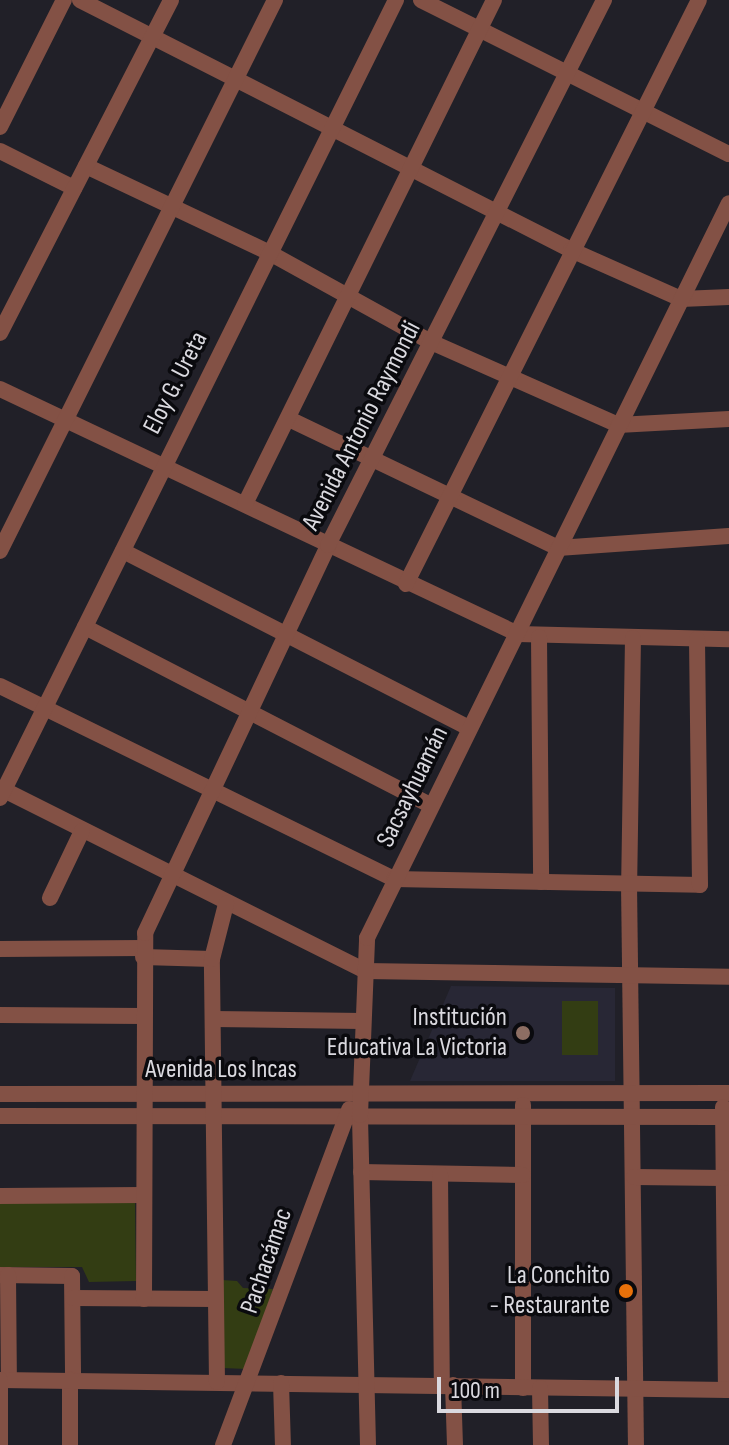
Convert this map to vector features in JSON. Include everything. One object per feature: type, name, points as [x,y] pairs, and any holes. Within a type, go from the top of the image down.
[{"type":"street","points":[[0,127],[64,0]]},
{"type":"street","points":[[80,0],[571,250],[681,299],[729,297]]},
{"type":"street","points":[[0,333],[171,0]]},
{"type":"street","points":[[0,551],[275,0]]},
{"type":"street","name":"Eloy G. Ureta","points":[[2,792],[329,127],[396,0]]},
{"type":"street","points":[[421,0],[729,154]]},
{"type":"street","points":[[245,504],[494,0]]},
{"type":"street","name":"Avenida Antonio Raymondi","points":[[144,1299],[144,953],[168,876],[251,710],[328,545],[604,0]]},
{"type":"street","points":[[406,584],[508,375],[699,0]]},
{"type":"street","points":[[0,151],[74,188]]},
{"type":"street","points":[[86,166],[268,252],[431,342],[618,425],[729,419]]},
{"type":"street","name":"Sacsayhuamán","points":[[360,1095],[367,938],[729,203]]},
{"type":"street","points":[[0,389],[65,423],[245,504],[406,584],[518,634],[539,637],[729,639]]},
{"type":"street","points":[[289,419],[558,548],[729,536]]},
{"type":"street","points":[[123,551],[469,728]]},
{"type":"street","points":[[85,627],[430,805]]},
{"type":"street","points":[[539,637],[541,882]]},
{"type":"street","points":[[633,638],[629,884],[636,1445]]},
{"type":"street","points":[[0,686],[211,786],[394,879],[700,885],[697,639]]},
{"type":"street","points":[[2,792],[365,971],[630,978],[729,977]]},
{"type":"street","points":[[50,898],[82,831]]},
{"type":"street","points":[[217,1382],[212,959],[226,904]]},
{"type":"street","points":[[0,949],[144,953],[212,959]]},
{"type":"street","points":[[0,1015],[143,1016]]},
{"type":"street","points":[[213,1019],[362,1021]]},
{"type":"street","points":[[3,1380],[727,1390],[726,1093]]},
{"type":"street","name":"Avenida Los Incas","points":[[0,1094],[726,1093]]},
{"type":"street","name":"Pachacámac","points":[[223,1445],[250,1383],[360,1095]]},
{"type":"street","points":[[523,1095],[523,1175],[532,1388],[541,1445]]},
{"type":"street","points":[[352,1115],[361,1172],[368,1445]]},
{"type":"street","name":"Avenida Los Incas","points":[[0,1116],[726,1117]]},
{"type":"street","points":[[361,1172],[523,1175]]},
{"type":"street","points":[[440,1174],[447,1385],[455,1445]]},
{"type":"street","points":[[634,1177],[724,1178]]},
{"type":"street","points":[[0,1196],[143,1195]]},
{"type":"street","points":[[0,1445],[4,1275],[72,1276],[70,1445]]},
{"type":"street","points":[[73,1298],[215,1299]]},
{"type":"street","points":[[281,1383],[283,1445]]},
{"type":"shaded area","name":"Institución Educativa La Victoria","points":[[451,986],[615,988],[615,1081],[410,1081]]},
{"type":"green space","points":[[562,1001],[598,1001],[598,1055],[562,1055]]},
{"type":"green space","points":[[135,1200],[136,1281],[89,1282],[82,1267],[0,1267],[0,1201]]},
{"type":"green space","points":[[222,1280],[237,1281],[243,1288],[273,1289],[246,1369],[223,1368]]},
{"type":"place","name":"Institución Educativa La Victoria","points":[[523,1033]]},
{"type":"place","name":"La Conchito - Restaurante","points":[[626,1291]]}]
